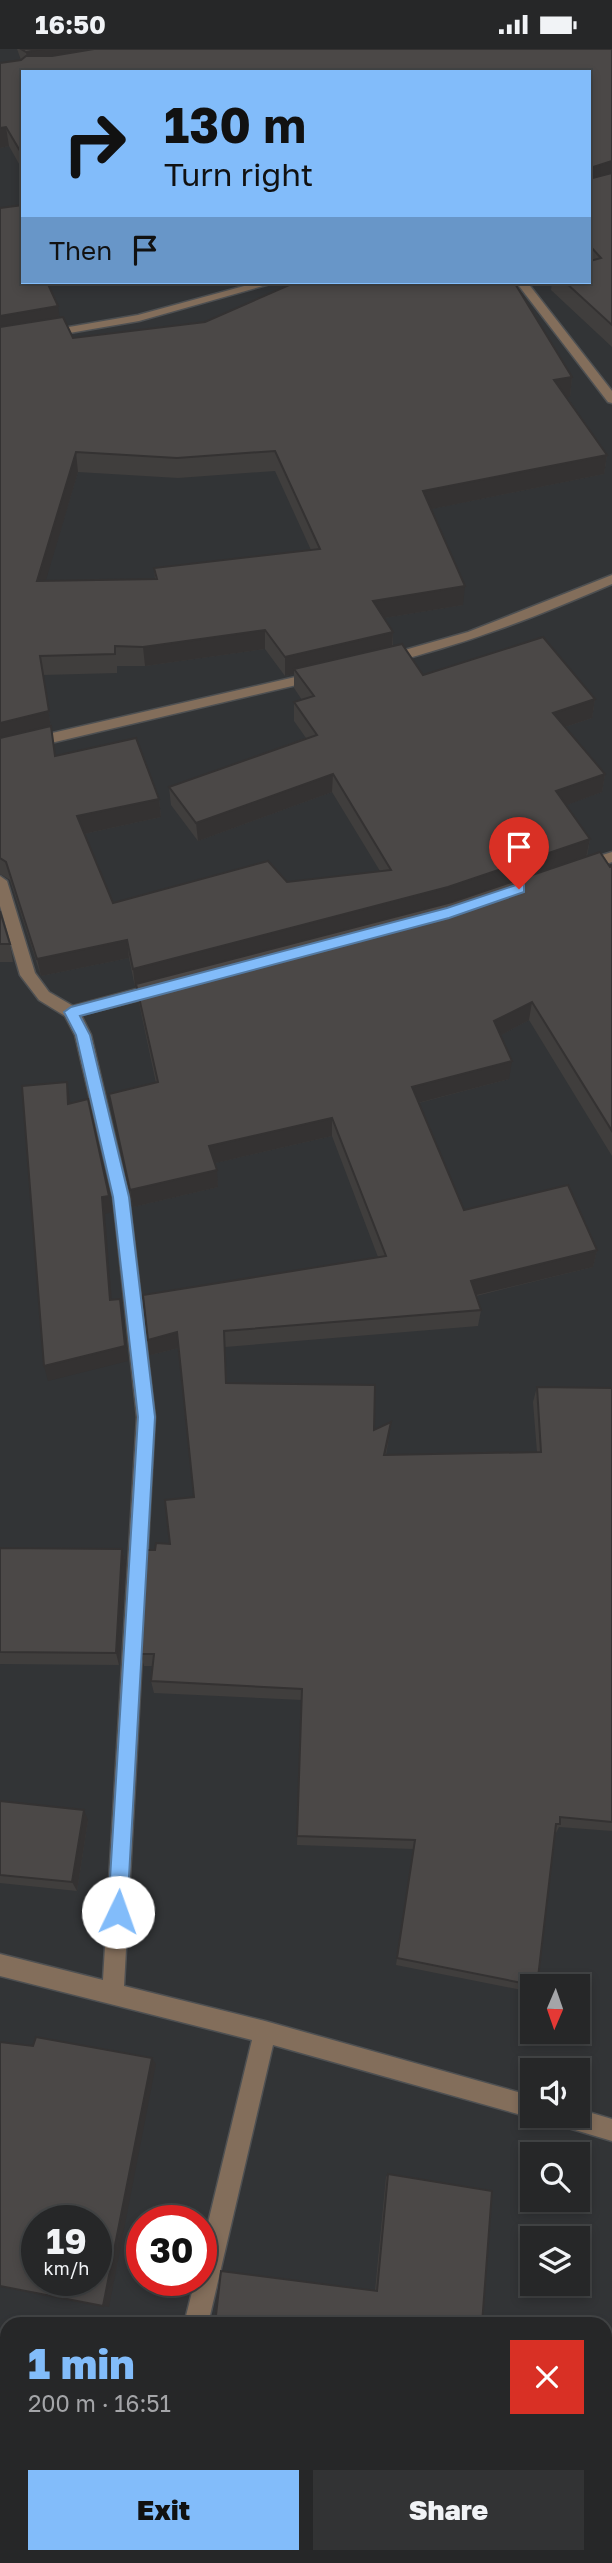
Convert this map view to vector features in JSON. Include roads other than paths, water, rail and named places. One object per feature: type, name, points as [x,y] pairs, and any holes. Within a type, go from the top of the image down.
[{"type":"street","points":[[0,342],[139,318],[264,284]]},
{"type":"street","points":[[523,284],[612,399]]},
{"type":"street","points":[[374,663],[441,647],[499,628],[612,579]]},
{"type":"street","points":[[0,750],[334,672]]},
{"type":"street","points":[[562,874],[612,857]]},
{"type":"street","points":[[0,881],[28,975],[44,996],[71,1012],[83,1035],[121,1197],[146,1417],[113,1994]]},
{"type":"street","points":[[71,1012],[179,984]]},
{"type":"street","points":[[0,1965],[265,2032],[520,2104]]},
{"type":"street","points":[[198,2317],[265,2032]]},
{"type":"street","points":[[590,2124],[612,2130]]}]
